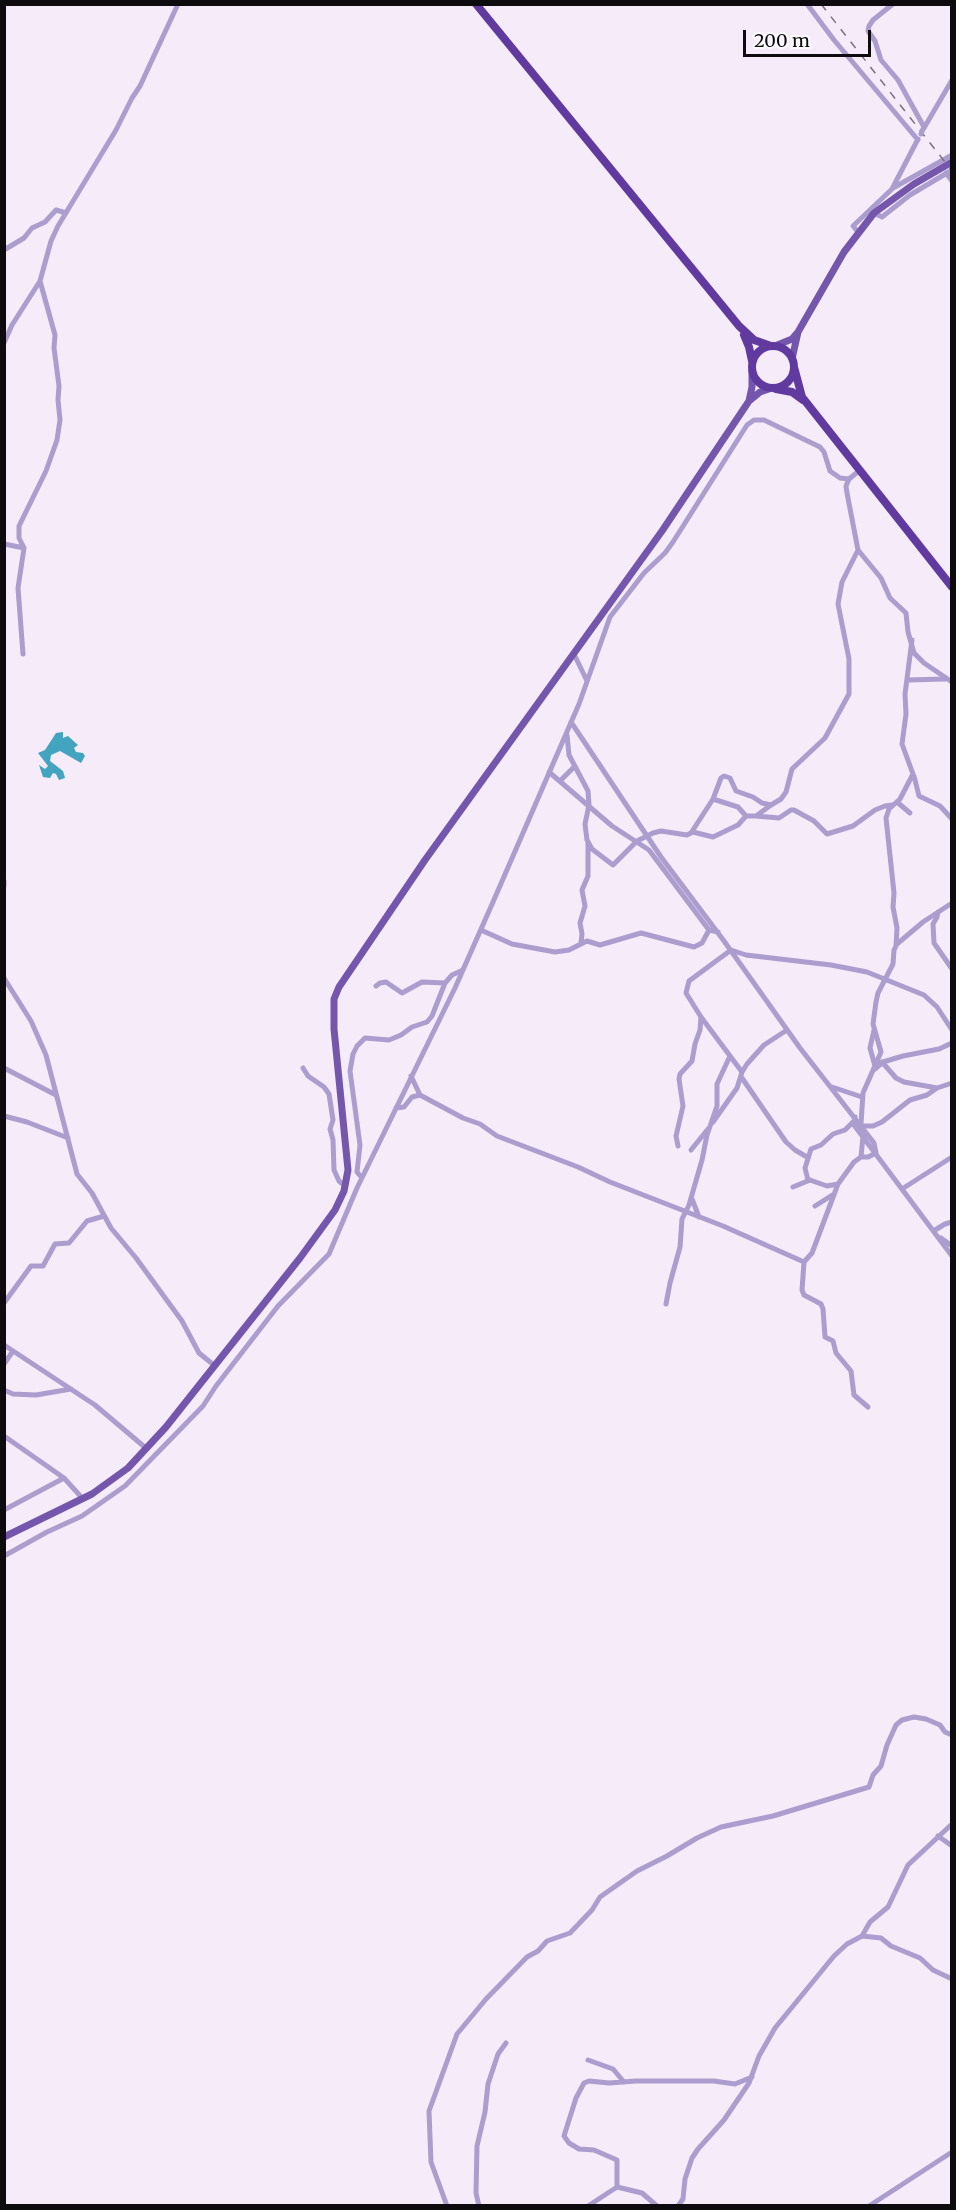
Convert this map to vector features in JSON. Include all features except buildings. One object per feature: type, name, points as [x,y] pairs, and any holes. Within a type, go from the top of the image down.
[{"type":"highway","points":[[476,4],[739,326],[754,340],[782,348],[793,363],[800,391],[806,403],[950,580]]},
{"type":"highway","points":[[739,326],[747,341],[755,379],[761,386],[792,392],[806,403]]},
{"type":"highway","points":[[752,367],[756,354],[763,348],[773,346]]},
{"type":"highway","points":[[772,389],[788,382],[793,375],[793,363]]},
{"type":"main road","points":[[773,346],[792,339],[798,332],[858,232],[874,213],[914,184],[951,162]]},
{"type":"main road","points":[[793,363],[798,332]]},
{"type":"main road","points":[[749,401],[752,367]]},
{"type":"main road","points":[[4,1537],[83,1499],[120,1475],[147,1449],[215,1366],[335,1210],[345,1186],[348,1170],[333,1009],[339,987],[426,860],[662,531],[749,401],[760,392],[772,389]]},
{"type":"street","points":[[4,343],[12,325],[40,281],[51,241],[140,86],[178,4]]},
{"type":"street","points":[[807,4],[834,40],[918,140]]},
{"type":"street","points":[[893,4],[873,20],[868,31],[875,41],[881,60],[902,87],[923,130]]},
{"type":"street","points":[[892,189],[951,80]]},
{"type":"street","points":[[858,232],[853,226],[892,189],[951,155]]},
{"type":"street","points":[[874,213],[882,217],[910,195],[949,172],[951,181]]},
{"type":"street","points":[[4,250],[23,238],[32,228],[45,222],[56,210],[66,213]]},
{"type":"street","points":[[22,654],[18,588],[24,548],[19,538],[19,526],[40,486],[53,453],[59,428],[59,386],[54,348],[55,335],[40,281]]},
{"type":"street","points":[[4,1556],[82,1516],[109,1499],[141,1471],[203,1406],[278,1306],[329,1254],[362,1178],[481,930],[571,722],[610,617],[644,573],[669,548],[750,422],[758,419],[764,420],[820,447],[830,471],[840,478],[849,479]]},
{"type":"street","points":[[860,470],[849,479],[846,486],[858,550],[881,579],[890,598],[906,614],[908,632],[912,640],[902,744],[914,774],[919,796],[940,806],[951,819]]},
{"type":"street","points":[[4,544],[24,548]]},
{"type":"street","points":[[756,816],[784,796],[792,769],[825,738],[849,694],[851,687],[849,659],[838,611],[838,596],[844,576],[858,550]]},
{"type":"street","points":[[912,640],[911,648],[918,658],[949,680]]},
{"type":"street","points":[[574,654],[587,681]]},
{"type":"street","points":[[908,680],[949,680]]},
{"type":"street","points":[[571,722],[647,835],[787,1030],[831,1086],[865,1135],[876,1146],[876,1153],[951,1256]]},
{"type":"street","points":[[567,731],[567,749],[574,767],[586,785],[589,805],[585,824],[588,843],[588,876],[582,890],[585,906],[580,923],[581,943]]},
{"type":"street","points":[[560,781],[574,767]]},
{"type":"street","points":[[549,771],[618,832],[637,841],[655,856],[709,930],[718,932]]},
{"type":"street","points":[[896,946],[897,928],[886,823],[887,814],[914,774]]},
{"type":"street","points":[[588,843],[613,865],[637,841],[647,835],[661,831],[687,835],[693,832],[713,799],[721,778],[728,776],[739,793],[771,805]]},
{"type":"street","points":[[713,799],[738,807],[746,816],[779,818],[790,810],[794,810],[814,820],[827,834],[853,826],[875,810],[885,806],[895,804],[910,813]]},
{"type":"street","points":[[693,832],[713,837],[738,825],[746,816]]},
{"type":"street","points":[[4,881],[4,886]]},
{"type":"street","points":[[874,1066],[870,1048],[876,1002],[893,964],[894,950],[900,940],[951,903]]},
{"type":"street","points":[[938,912],[933,924],[934,943],[951,969]]},
{"type":"street","points":[[481,930],[512,944],[549,951],[569,950],[588,940],[600,945],[641,933],[694,947],[702,943],[709,930]]},
{"type":"street","points":[[731,950],[757,957],[865,971],[919,992],[928,998],[943,1014],[951,1030]]},
{"type":"street","points":[[731,950],[689,981],[686,989],[687,997],[730,1056],[786,1142],[807,1157]]},
{"type":"street","points":[[362,1178],[357,1172],[360,1145],[350,1071],[352,1054],[365,1038],[389,1040],[427,1022],[432,1016],[445,983],[453,975],[463,970]]},
{"type":"street","points":[[4,978],[44,1047],[56,1095],[64,1116],[77,1174],[92,1192],[104,1216],[173,1308],[199,1353],[215,1366]]},
{"type":"street","points":[[376,986],[387,982],[402,993],[422,982],[445,983]]},
{"type":"street","points":[[678,1146],[676,1136],[683,1106],[679,1079],[692,1061],[701,1017]]},
{"type":"street","points":[[874,1029],[881,1050],[881,1061],[896,1078],[904,1082],[938,1088]]},
{"type":"street","points":[[691,1150],[734,1094],[742,1075],[764,1045],[787,1030]]},
{"type":"street","points":[[865,1135],[861,1125],[862,1097],[874,1066],[881,1061],[939,1049],[951,1043]]},
{"type":"street","points":[[666,1304],[680,1247],[681,1223],[691,1197],[718,1100],[718,1081],[730,1056]]},
{"type":"street","points":[[871,1072],[881,1061]]},
{"type":"street","points":[[4,1068],[56,1095]]},
{"type":"street","points":[[303,1068],[308,1076],[324,1087],[329,1094],[333,1117],[330,1129],[333,1140],[334,1170],[339,1181],[345,1186]]},
{"type":"street","points":[[411,1076],[420,1095],[463,1118],[480,1124],[497,1136],[578,1167],[804,1262]]},
{"type":"street","points":[[868,1407],[854,1395],[851,1371],[836,1353],[833,1341],[825,1337],[821,1304],[803,1293],[804,1262],[812,1253],[838,1184],[850,1167],[861,1157],[865,1135],[873,1126],[887,1120],[910,1100],[927,1095],[951,1083]]},
{"type":"street","points":[[831,1086],[862,1097]]},
{"type":"street","points":[[718,1100],[734,1094]]},
{"type":"street","points":[[396,1108],[404,1107],[412,1097],[420,1095]]},
{"type":"street","points":[[4,1116],[27,1122],[68,1138]]},
{"type":"street","points":[[808,1180],[805,1168],[811,1149],[833,1134],[845,1130],[854,1120]]},
{"type":"street","points":[[854,1120],[861,1125],[873,1126]]},
{"type":"street","points":[[861,1157],[868,1157],[876,1153]]},
{"type":"street","points":[[902,1189],[951,1157]]},
{"type":"street","points":[[793,1187],[808,1180],[827,1186],[838,1184]]},
{"type":"street","points":[[815,1206],[834,1194]]},
{"type":"street","points":[[691,1197],[699,1217]]},
{"type":"street","points":[[912,1204],[951,1246]]},
{"type":"street","points":[[4,1303],[31,1266],[43,1266],[55,1244],[69,1243],[87,1221],[104,1216]]},
{"type":"street","points":[[935,1230],[951,1222]]},
{"type":"street","points":[[4,1345],[95,1405],[147,1449]]},
{"type":"street","points":[[4,1364],[13,1351]]},
{"type":"street","points":[[4,1390],[13,1394],[36,1395],[71,1389]]},
{"type":"street","points":[[4,1436],[64,1478],[83,1499]]},
{"type":"street","points":[[4,1510],[64,1478]]},
{"type":"street","points":[[447,2205],[431,2162],[429,2111],[457,2034],[527,1957],[538,1951],[547,1941],[570,1933],[603,1895],[642,1868],[691,1841],[722,1827],[773,1816],[869,1787],[873,1775],[881,1766],[887,1745],[902,1720],[914,1717],[926,1719],[940,1725],[945,1732],[951,1735]]},
{"type":"street","points":[[678,2205],[683,2199],[686,2179],[698,2149],[724,2120],[752,2077],[754,2066],[765,2045],[788,2012],[834,1956],[847,1944],[862,1936],[870,1922],[890,1903],[904,1869],[951,1824]]},
{"type":"street","points":[[938,1836],[951,1846]]},
{"type":"street","points":[[862,1936],[882,1938],[891,1946],[920,1958],[933,1970],[951,1979]]},
{"type":"street","points":[[479,2205],[476,2193],[477,2146],[483,2127],[488,2084],[498,2054],[506,2043]]},
{"type":"street","points":[[588,2060],[613,2070],[624,2082]]},
{"type":"street","points":[[617,2187],[617,2160],[594,2150],[576,2147],[565,2138],[564,2134],[576,2098],[584,2083],[589,2081],[609,2083],[714,2081],[735,2084],[752,2077]]},
{"type":"street","points":[[868,2205],[951,2152]]},
{"type":"street","points":[[588,2205],[617,2187],[642,2193],[657,2205]]},
{"type":"water","points":[[63,732],[63,738],[68,736],[78,745],[74,748],[76,752],[83,753],[85,756],[81,763],[60,751],[51,755],[50,761],[63,771],[65,778],[59,780],[53,773],[50,778],[43,777],[39,765],[45,769],[48,766],[38,753],[45,750],[56,733]]},
{"type":"railway","points":[[821,4],[952,171]]}]
